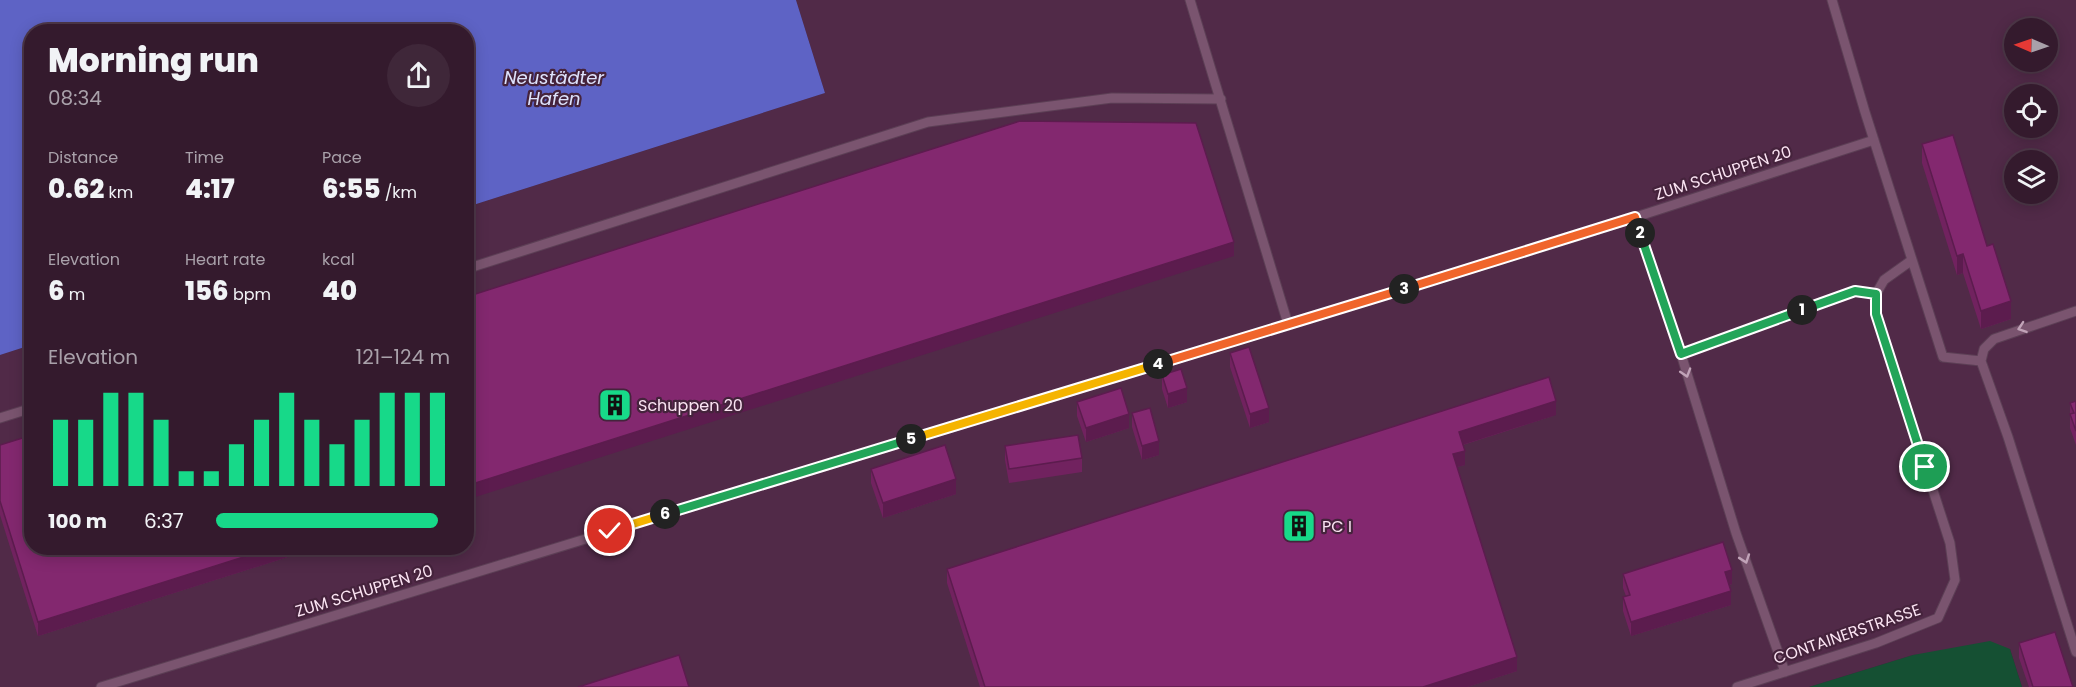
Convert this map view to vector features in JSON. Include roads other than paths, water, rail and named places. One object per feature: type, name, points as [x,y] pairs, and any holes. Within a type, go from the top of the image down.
[{"type":"lane","points":[[1190,0],[1288,324]]},
{"type":"lane","points":[[1832,0],[1943,357],[1982,361]]},
{"type":"lane","points":[[474,266],[928,122],[1112,98],[1221,99]]},
{"type":"lane","name":"ZUM SCHUPPEN 20","points":[[101,687],[1635,217],[1874,140]]},
{"type":"lane","points":[[1635,217],[1681,354],[1736,533],[1785,672]]},
{"type":"lane","points":[[1681,354],[1855,291],[1876,294],[1884,280],[1912,260]]},
{"type":"lane","name":"CONTAINERSTRASSE","points":[[1737,687],[1876,643],[1938,618],[1955,580],[1950,543],[1876,314],[1876,294]]},
{"type":"lane","points":[[2076,311],[1994,339],[1984,349],[1982,361],[2076,652]]},
{"type":"lane","points":[[0,418],[24,410]]},
{"type":"water","name":"Neustädter Hafen","points":[[0,0],[796,0],[825,93],[474,205],[474,24],[24,24],[24,347],[0,355]]},
{"type":"place","name":"Schuppen 20","points":[[615,405]]},
{"type":"place","name":"PC I","points":[[1299,526]]}]
